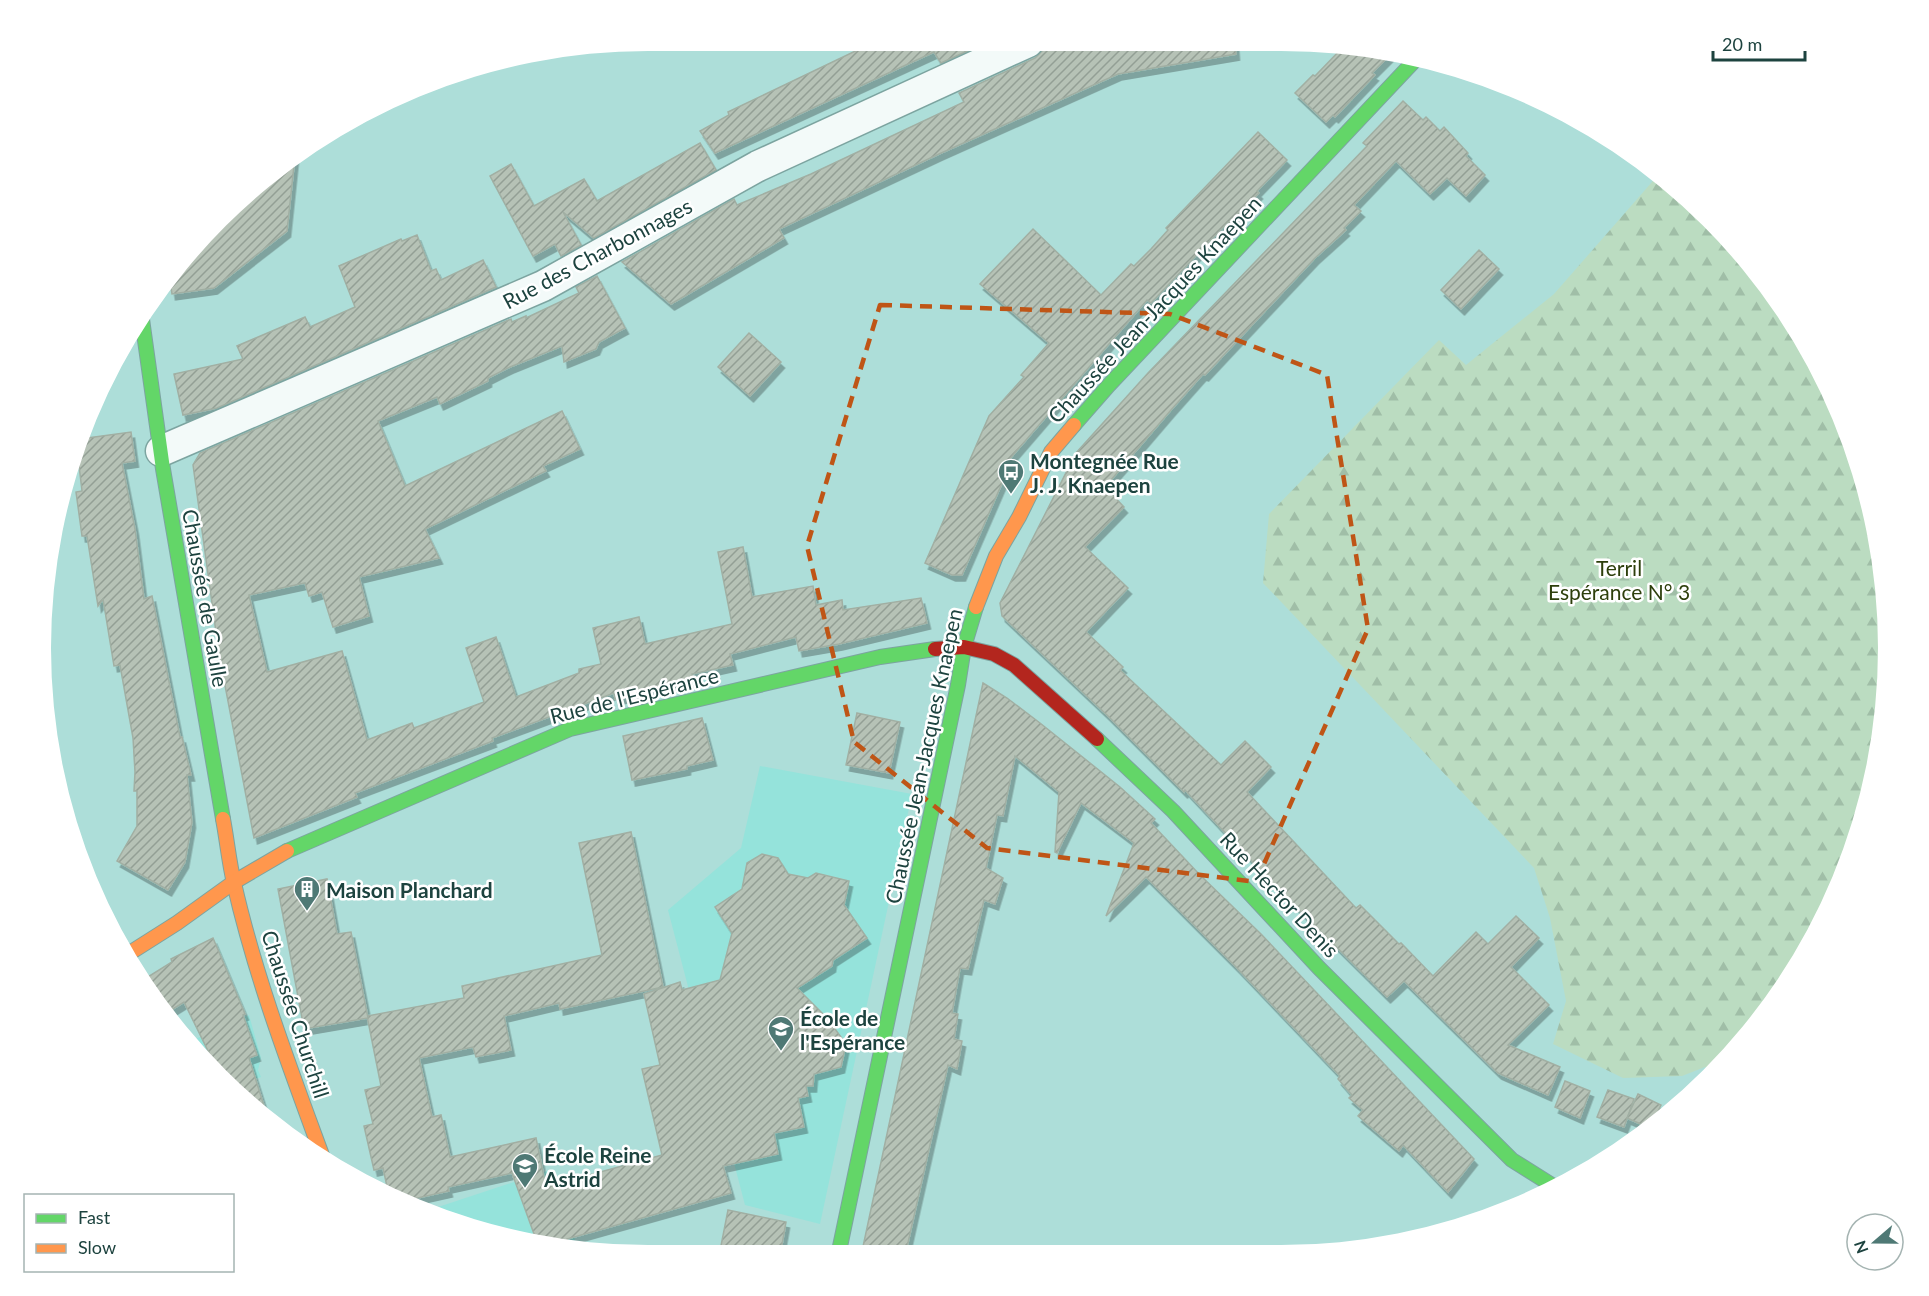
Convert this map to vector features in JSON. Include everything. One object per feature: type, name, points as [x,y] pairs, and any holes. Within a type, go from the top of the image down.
[{"type":"street","name":"Rue des Charbonnages","points":[[161,451],[543,286],[758,166],[1008,51]]},
{"type":"street","name":"Chaussée Jean-Jacques Knaepen","points":[[840,1245],[958,685],[964,647],[972,617],[996,556],[1019,517],[1051,452],[1109,385],[1410,65]]},
{"type":"street","name":"Chaussée de Gaulle","points":[[143,329],[161,451],[234,882]]},
{"type":"street","name":"Rue de l'Espérance","points":[[134,950],[234,882],[280,854],[570,729],[880,657],[912,651],[964,647]]},
{"type":"street","name":"Rue Hector Denis","points":[[964,647],[994,654],[1014,665],[1083,726],[1181,819],[1320,968],[1512,1160],[1547,1182]]},
{"type":"street","name":"Chaussée Churchill","points":[[234,882],[249,940],[297,1090],[318,1145]]},
{"type":"highlighted area","points":[[880,305],[1170,314],[1327,375],[1368,629],[1256,882],[987,848],[854,742],[807,546]]},
{"type":"shaded area","name":"École de l'Espérance","points":[[760,766],[912,794],[820,1224],[745,1205],[668,910],[741,848]]},
{"type":"shaded area","points":[[249,1015],[261,1058],[258,1070],[261,1077],[241,1084],[196,1039]]},
{"type":"shaded area","name":"École Reine Astrid","points":[[553,1169],[575,1241],[493,1225],[439,1207]]},
{"type":"green space","name":"Terril Espérance N° 3","points":[[1653,181],[1675,199],[1730,254],[1777,316],[1798,350],[1833,420],[1858,493],[1867,532],[1877,609],[1877,687],[1867,764],[1846,840],[1833,876],[1816,912],[1777,980],[1730,1042],[1706,1067],[1682,1076],[1623,1078],[1553,1044],[1566,1001],[1550,918],[1534,868],[1263,583],[1269,514],[1439,340],[1466,365],[1554,294]]},
{"type":"building","points":[[855,51],[967,51],[941,63],[934,52],[715,153],[700,131],[729,115],[728,112]]},
{"type":"building","points":[[1042,51],[1236,51],[1236,54],[1118,74],[779,229],[784,238],[671,304],[622,262],[734,199],[737,205],[811,174],[964,102],[959,93],[1035,58]]},
{"type":"building","points":[[1337,54],[1385,60],[1372,73],[1375,75],[1335,117],[1333,115],[1326,122],[1295,93],[1313,75],[1315,76]]},
{"type":"building","points":[[1403,101],[1423,120],[1426,117],[1440,131],[1444,127],[1468,153],[1466,156],[1485,175],[1466,196],[1447,178],[1430,194],[1396,161],[1354,205],[1361,211],[1344,228],[1346,230],[1315,258],[1171,410],[1105,487],[1124,507],[1085,547],[1128,588],[1086,632],[1123,667],[1120,670],[1221,765],[1245,741],[1271,767],[1247,792],[1356,908],[1360,905],[1433,976],[1476,932],[1488,944],[1516,916],[1539,938],[1511,967],[1549,1005],[1508,1045],[1560,1067],[1548,1095],[1498,1073],[1404,981],[1387,997],[1283,894],[1185,790],[1184,792],[1107,715],[1002,616],[1000,603],[1076,453],[1148,373],[1367,146],[1363,143]]},
{"type":"building","points":[[1258,132],[1287,160],[1257,191],[1259,193],[1228,222],[1151,303],[1147,300],[1007,462],[1010,465],[962,575],[952,575],[925,563],[989,416],[1024,377],[1021,375],[1049,343],[980,284],[1033,229],[1101,295],[1131,264],[1134,266],[1151,249],[1168,230],[1166,228]]},
{"type":"building","points":[[700,143],[716,170],[594,238],[563,212],[581,245],[561,256],[555,244],[533,256],[490,176],[511,164],[534,206],[584,179],[597,201]]},
{"type":"building","points":[[294,168],[287,231],[214,288],[172,294],[171,289],[174,285],[226,226],[254,199]]},
{"type":"building","points":[[417,235],[431,271],[436,269],[441,280],[483,260],[496,287],[217,408],[183,415],[174,374],[243,359],[237,346],[305,317],[310,327],[355,307],[339,266],[401,239],[402,241]]},
{"type":"building","points":[[1479,250],[1499,269],[1461,309],[1441,290]]},
{"type":"building","points":[[597,276],[625,328],[599,342],[596,349],[564,362],[562,346],[510,367],[488,378],[488,381],[440,404],[437,397],[378,421],[405,486],[562,411],[580,449],[543,466],[546,471],[425,529],[439,558],[359,577],[369,616],[333,627],[322,592],[309,596],[305,583],[249,595],[267,672],[342,651],[367,740],[412,723],[414,728],[484,702],[466,648],[496,637],[516,697],[579,673],[579,669],[601,664],[593,628],[639,617],[645,644],[732,624],[718,552],[743,547],[752,597],[813,586],[816,605],[842,600],[843,610],[921,598],[927,623],[799,651],[796,637],[730,654],[733,665],[692,674],[694,681],[615,699],[614,693],[492,738],[493,741],[355,793],[357,797],[254,838],[219,654],[193,465],[200,453],[511,319],[512,322],[526,316],[526,318],[579,293],[576,287]]},
{"type":"building","points":[[749,333],[781,362],[750,396],[718,367]]},
{"type":"building","points":[[131,432],[135,461],[122,463],[135,529],[144,599],[152,596],[180,737],[182,737],[191,775],[187,775],[192,822],[185,862],[168,890],[117,861],[137,826],[137,791],[134,791],[133,738],[120,665],[114,666],[103,599],[98,606],[87,536],[82,536],[76,492],[82,491],[79,468],[90,438]]},
{"type":"building","points":[[983,683],[1040,723],[1120,787],[1155,819],[1151,823],[1199,874],[1261,934],[1474,1159],[1448,1192],[1403,1145],[1399,1151],[1358,1116],[1363,1110],[1349,1098],[1352,1095],[1338,1079],[1340,1076],[1146,877],[1106,916],[1134,843],[1081,803],[1057,853],[1055,852],[1059,792],[1015,756],[1003,816],[997,815],[986,868],[1003,878],[995,904],[984,900],[968,969],[960,968],[952,1013],[958,1014],[954,1039],[962,1041],[957,1069],[948,1065],[907,1245],[863,1245]]},
{"type":"building","points":[[857,713],[900,722],[889,773],[846,765]]},
{"type":"building","points":[[702,718],[713,760],[687,766],[687,769],[632,780],[623,736]]},
{"type":"building","points":[[631,832],[663,987],[560,1009],[559,1003],[504,1016],[511,1050],[476,1057],[473,1047],[419,1058],[432,1117],[441,1115],[450,1157],[536,1138],[546,1187],[662,1155],[642,1069],[660,1065],[644,994],[680,982],[682,990],[720,980],[732,933],[715,907],[742,889],[747,863],[762,854],[778,858],[788,874],[808,878],[816,873],[849,881],[844,905],[867,938],[833,960],[832,966],[797,988],[827,1018],[846,1044],[841,1067],[814,1074],[813,1086],[806,1086],[808,1096],[798,1098],[804,1127],[774,1133],[778,1154],[723,1166],[731,1193],[567,1240],[534,1234],[512,1173],[448,1187],[449,1191],[416,1198],[386,1184],[383,1168],[374,1170],[364,1126],[373,1124],[365,1090],[381,1086],[367,1016],[464,998],[462,986],[602,955],[579,843]]},
{"type":"building","points":[[327,879],[337,934],[351,932],[368,1018],[304,1029],[278,889]]},
{"type":"building","points":[[213,938],[245,1014],[243,1015],[257,1055],[249,1058],[264,1105],[209,1052],[184,1002],[173,1009],[152,980],[150,976],[172,962],[171,959]]},
{"type":"building","points":[[1565,1081],[1590,1091],[1580,1118],[1555,1107]]},
{"type":"building","points":[[1608,1090],[1634,1099],[1624,1127],[1597,1117]]},
{"type":"building","points":[[1638,1094],[1661,1105],[1658,1110],[1641,1124],[1627,1118]]},
{"type":"building","points":[[728,1210],[786,1222],[782,1245],[721,1245]]},
{"type":"traffic: fast","points":[[1074,425],[1410,65]]},
{"type":"traffic: fast","points":[[143,329],[163,469],[223,819]]},
{"type":"traffic: fast","points":[[840,1245],[958,685],[964,647],[976,607]]},
{"type":"traffic: fast","points":[[287,851],[570,729],[880,657],[935,649]]},
{"type":"traffic: fast","points":[[1097,739],[1173,811],[1319,968],[1512,1160],[1547,1182]]},
{"type":"traffic: slow","points":[[976,607],[996,556],[1019,517],[1051,452],[1074,425]]},
{"type":"traffic: slow","points":[[223,819],[232,875],[252,953],[318,1146]]},
{"type":"traffic: slow","points":[[134,950],[234,882],[287,851]]},
{"type":"traffic: jam","points":[[935,649],[964,647],[994,654],[1014,665],[1097,739]]},
{"type":"place","name":"Montegnée Rue J. J. Knaepen","points":[[1011,495]]},
{"type":"place","name":"Maison Planchard","points":[[307,912]]},
{"type":"place","name":"École de l'Espérance","points":[[781,1052]]},
{"type":"place","name":"École Reine Astrid","points":[[525,1189]]}]
